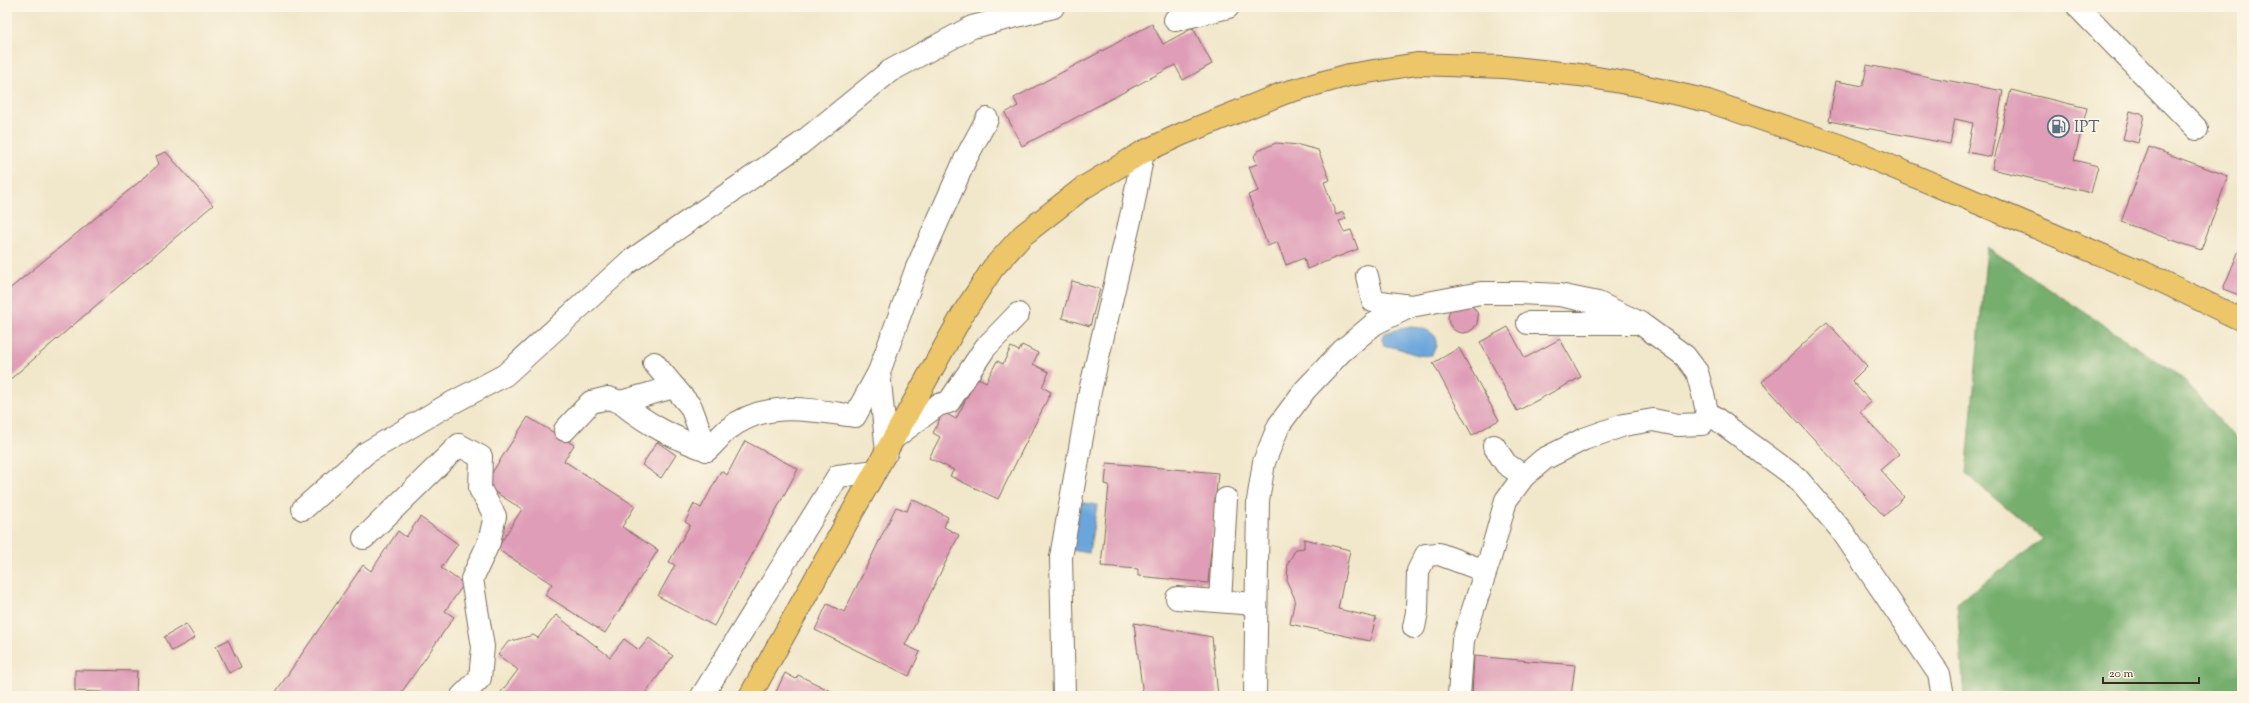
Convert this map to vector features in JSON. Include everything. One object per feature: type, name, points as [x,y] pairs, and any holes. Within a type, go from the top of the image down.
[{"type":"main road","points":[[750,696],[964,312],[993,268],[1023,235],[1057,206],[1110,170],[1143,152],[1182,134],[1284,93],[1349,75],[1417,64],[1504,67],[1580,75],[1643,86],[1708,101],[1850,149],[2149,275],[2242,320]]},
{"type":"street","points":[[303,509],[366,453],[446,406],[504,375],[628,262],[799,145],[890,71],[972,27],[1053,7]]},
{"type":"street","points":[[1175,20],[1228,7]]},
{"type":"street","points":[[2078,7],[2198,129]]},
{"type":"street","points":[[708,450],[726,430],[750,416],[783,408],[855,416],[879,372],[916,270],[965,160],[987,119]]},
{"type":"street","points":[[1064,696],[1061,557],[1090,392],[1132,212],[1143,152]]},
{"type":"street","points":[[1367,276],[1373,301],[1411,306]]},
{"type":"street","points":[[1255,696],[1258,501],[1264,462],[1279,425],[1305,390],[1342,351],[1374,324],[1411,306],[1481,293],[1519,292],[1559,295],[1598,303],[1640,323],[1685,356],[1697,372],[1707,412],[1702,424],[1678,425],[1653,420],[1624,424],[1584,439],[1544,459],[1524,476],[1506,500],[1463,640],[1459,696]]},
{"type":"street","points":[[890,445],[938,405],[949,402],[985,348],[1018,314]]},
{"type":"street","points":[[1528,323],[1640,323]]},
{"type":"street","points":[[654,363],[691,407],[708,450]]},
{"type":"street","points":[[879,372],[890,445]]},
{"type":"street","points":[[620,402],[674,387]]},
{"type":"street","points":[[565,430],[591,402],[608,398],[620,402],[636,415],[674,438],[708,450]]},
{"type":"street","points":[[1707,412],[1797,478],[1842,531],[1939,674],[1943,696]]},
{"type":"street","points":[[364,538],[459,445],[481,457],[480,488],[495,516],[489,542],[472,579],[483,647],[480,678],[462,696]]},
{"type":"street","points":[[1494,446],[1506,464],[1524,476]]},
{"type":"street","points":[[702,696],[838,476],[876,471]]},
{"type":"street","points":[[1220,601],[1226,499]]},
{"type":"street","points":[[1414,627],[1417,612],[1418,570],[1426,556],[1439,554],[1485,571]]},
{"type":"street","points":[[1177,598],[1256,604]]},
{"type":"green space","points":[[1987,247],[2181,377],[2242,446],[2242,696],[1964,696],[1957,603],[2043,539],[1966,474]]},
{"type":"water","points":[[1406,327],[1422,329],[1436,337],[1436,346],[1432,355],[1426,356],[1414,354],[1397,348],[1384,346],[1382,339],[1385,333]]},
{"type":"water","points":[[1079,502],[1097,505],[1089,553],[1072,550]]},
{"type":"building","points":[[1152,24],[1163,44],[1193,28],[1212,64],[1183,80],[1175,65],[1022,146],[1005,113],[1018,106],[1014,98]]},
{"type":"building","points":[[1867,65],[2003,91],[1991,157],[1967,152],[1973,123],[1955,119],[1950,144],[1829,121],[1836,81],[1863,86]]},
{"type":"building","points":[[2011,90],[2087,108],[2074,160],[2098,166],[2091,193],[1992,169]]},
{"type":"building","points":[[2130,111],[2144,115],[2138,143],[2123,139]]},
{"type":"building","points":[[1276,143],[1299,145],[1318,150],[1330,180],[1324,182],[1336,215],[1343,212],[1346,219],[1339,221],[1344,232],[1351,230],[1358,249],[1307,269],[1304,258],[1286,265],[1277,242],[1268,246],[1248,195],[1258,191],[1249,167],[1257,164],[1254,156],[1258,151]]},
{"type":"building","points":[[2149,147],[2228,176],[2201,250],[2121,222]]},
{"type":"building","points":[[166,152],[213,205],[7,382],[7,291],[145,177],[159,164],[156,156]]},
{"type":"building","points":[[2242,243],[2242,296],[2223,289]]},
{"type":"building","points":[[1072,281],[1100,289],[1090,326],[1062,318]]},
{"type":"building","points":[[1463,303],[1474,307],[1478,318],[1474,329],[1463,333],[1452,329],[1448,318],[1452,307]]},
{"type":"building","points":[[1827,322],[1867,366],[1852,381],[1871,402],[1860,412],[1899,454],[1880,470],[1904,497],[1884,516],[1762,382]]},
{"type":"building","points":[[1508,327],[1525,358],[1560,339],[1581,377],[1517,411],[1480,342]]},
{"type":"building","points":[[1022,345],[1038,353],[1033,364],[1049,372],[1042,387],[1051,392],[998,499],[950,476],[954,470],[929,458],[940,437],[933,433],[943,412],[956,419],[977,377],[986,382],[997,361],[1003,364],[1011,347],[1019,351]]},
{"type":"building","points":[[1459,348],[1499,420],[1472,435],[1433,363]]},
{"type":"building","points":[[528,417],[574,445],[564,461],[635,506],[622,527],[658,550],[605,633],[545,595],[552,584],[497,549],[522,509],[484,485]]},
{"type":"building","points":[[745,441],[798,469],[714,626],[658,596],[675,565],[669,562],[690,525],[685,522],[694,504],[701,508],[721,471],[727,475]]},
{"type":"building","points":[[657,442],[676,455],[661,478],[642,465]]},
{"type":"building","points":[[1107,463],[1218,473],[1208,583],[1138,576],[1138,569],[1101,566],[1109,485],[1105,484]]},
{"type":"building","points":[[912,499],[948,517],[944,527],[959,535],[905,645],[920,652],[909,676],[815,630],[827,604],[844,612],[896,507],[907,511]]},
{"type":"building","points":[[420,517],[458,544],[441,568],[464,584],[445,611],[454,617],[399,696],[384,696],[381,694],[379,696],[273,696],[363,565],[371,571],[398,531],[406,537]]},
{"type":"building","points":[[1304,539],[1350,550],[1338,609],[1376,618],[1370,641],[1290,624],[1295,599],[1287,582],[1288,563],[1296,549],[1304,548]]},
{"type":"building","points":[[556,615],[610,657],[624,639],[639,650],[649,638],[673,656],[643,696],[498,696],[518,670],[498,655],[508,642],[533,635],[538,638]]},
{"type":"building","points":[[1134,623],[1212,637],[1218,696],[1143,696]]},
{"type":"building","points":[[186,624],[195,638],[172,651],[164,637]]},
{"type":"building","points":[[228,640],[241,667],[229,673],[216,646]]},
{"type":"building","points":[[1474,656],[1575,665],[1571,696],[1472,696]]},
{"type":"building","points":[[75,670],[137,671],[136,696],[102,696],[102,692],[75,691]]},
{"type":"building","points":[[785,673],[796,679],[798,675],[841,696],[774,696]]},
{"type":"place","name":"IPT","points":[[2058,126]]}]
